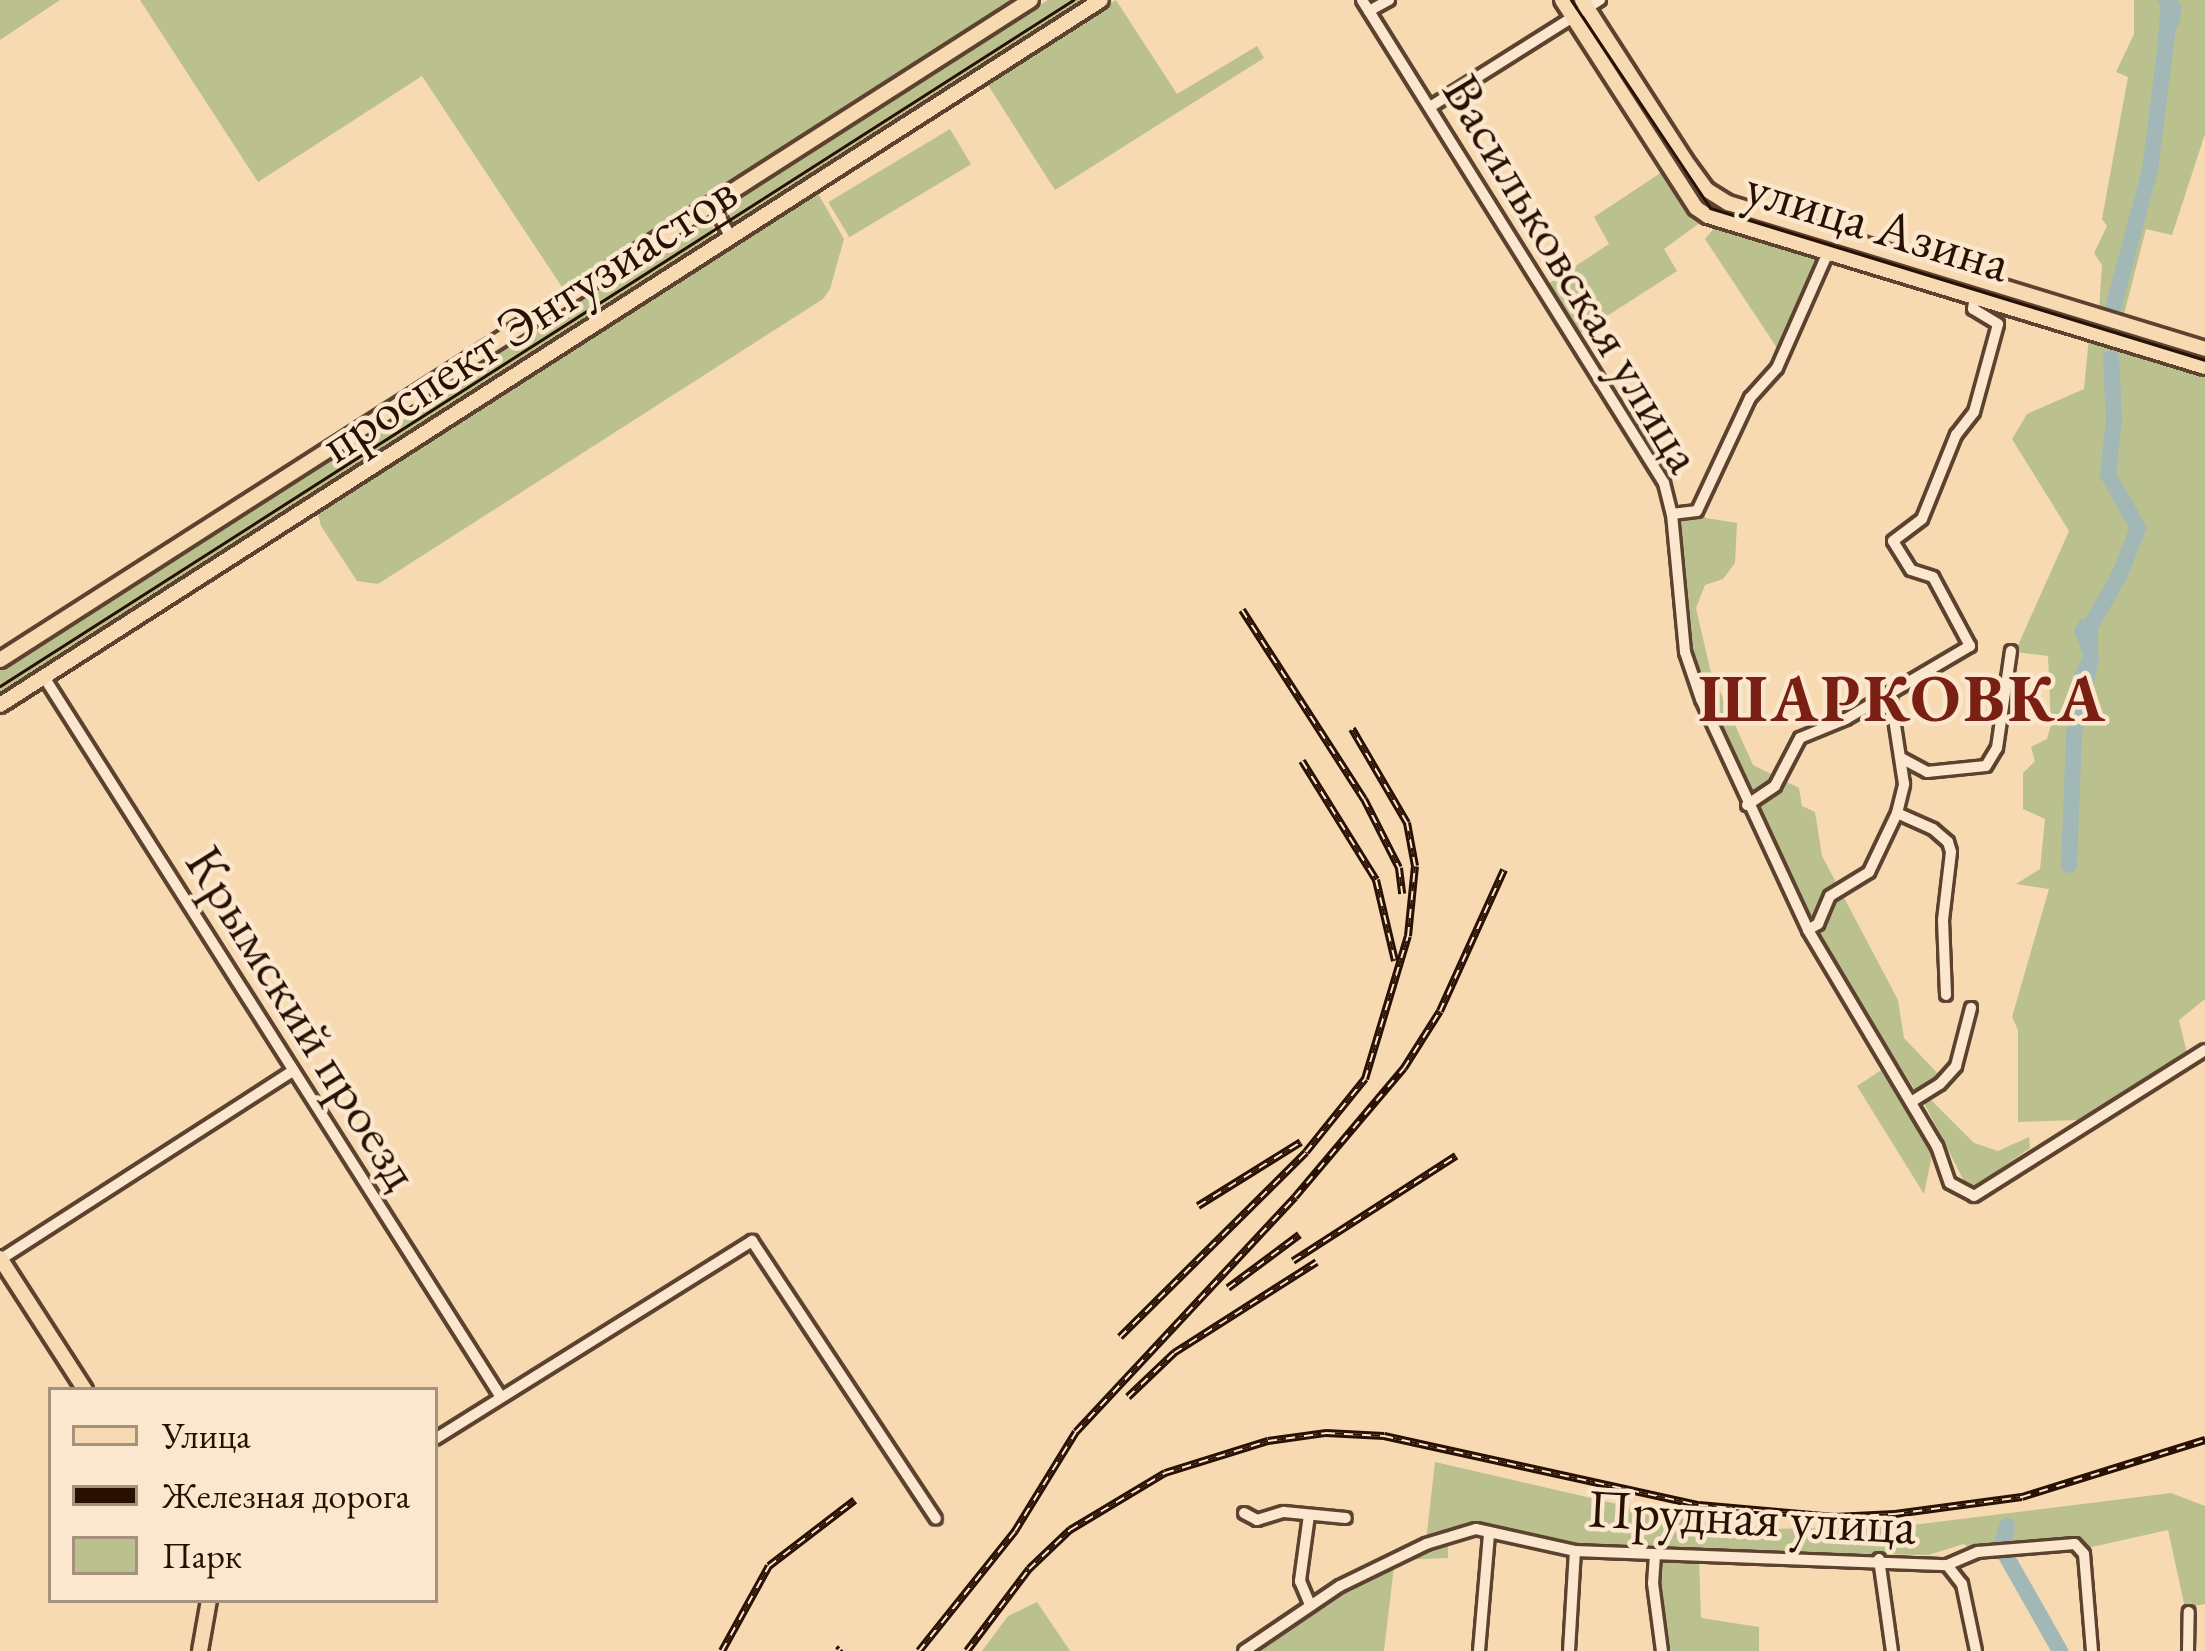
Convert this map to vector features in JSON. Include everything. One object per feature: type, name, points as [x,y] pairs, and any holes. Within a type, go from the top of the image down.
[{"type":"main road","name":"проспект Энтузиастов","points":[[0,660],[1031,0]]},
{"type":"main road","name":"проспект Энтузиастов","points":[[0,705],[1101,0]]},
{"type":"main road","name":"улица Азина","points":[[1562,0],[1586,6],[1706,190],[1728,203],[2205,367]]},
{"type":"main road","name":"улица Азина","points":[[1586,6],[1696,208],[1719,220],[1828,252],[2205,349]]},
{"type":"main road","points":[[1,1258],[83,1387]]},
{"type":"main road","points":[[200,1651],[208,1603]]},
{"type":"street","points":[[1366,6],[1389,0]]},
{"type":"street","name":"Васильковская улица","points":[[1366,6],[1664,483],[1672,514],[1684,652],[1747,805],[1808,930],[1937,1146],[1950,1183],[1974,1196],[2205,1050]]},
{"type":"street","points":[[1430,107],[1586,6]]},
{"type":"street","points":[[713,205],[731,237]]},
{"type":"street","points":[[1672,514],[1697,511],[1750,398],[1777,368],[1835,236]]},
{"type":"street","points":[[1747,805],[1775,786],[1800,738],[1970,646],[1933,577],[1911,570],[1893,542],[1922,519],[1956,435],[1973,412],[1998,324],[1973,308],[1976,289]]},
{"type":"street","points":[[1901,758],[1927,772],[1986,766],[1997,748],[2011,651]]},
{"type":"street","name":"Крымский проезд","points":[[44,677],[501,1396]]},
{"type":"street","points":[[1808,930],[1818,924],[1830,896],[1868,872],[1897,813],[1904,784],[1890,693]]},
{"type":"street","points":[[1897,813],[1948,842],[1951,868],[1942,920],[1946,995]]},
{"type":"street","points":[[1911,1102],[1940,1084],[1956,1066],[1971,1009]]},
{"type":"street","points":[[1,1258],[293,1071]]},
{"type":"street","points":[[438,1437],[752,1241],[936,1519]]},
{"type":"street","points":[[1244,1513],[1257,1520],[1284,1512],[1346,1518]]},
{"type":"street","points":[[1309,1516],[1300,1581],[1309,1602]]},
{"type":"street","name":"Прудная улица","points":[[1244,1651],[1309,1602],[1426,1544],[1476,1529],[1575,1551],[1947,1565],[1978,1552],[2081,1546],[2092,1651]]},
{"type":"street","points":[[1479,1651],[1489,1534]]},
{"type":"street","points":[[1569,1651],[1575,1551]]},
{"type":"street","points":[[1655,1555],[1652,1583],[1661,1651]]},
{"type":"street","points":[[1879,1559],[1892,1651]]},
{"type":"street","points":[[1947,1565],[1962,1584],[1976,1651]]},
{"type":"street","points":[[2188,1651],[2189,1612]]},
{"type":"green space","points":[[0,0],[60,0],[0,40]]},
{"type":"green space","points":[[140,0],[1017,0],[564,290],[422,76],[258,182]]},
{"type":"green space","points":[[1048,0],[1089,0],[740,222],[730,223],[724,213],[729,205]]},
{"type":"green space","points":[[1116,0],[1177,94],[1257,46],[1264,58],[1055,190],[986,82]]},
{"type":"green space","points":[[2134,0],[2205,0],[2205,134],[2172,235],[2146,229],[2123,318],[2099,311],[2102,265],[2094,253],[2107,226],[2102,219],[2128,77],[2116,72],[2134,34]]},
{"type":"green space","points":[[950,129],[971,164],[849,237],[828,202]]},
{"type":"green space","points":[[1665,170],[1705,219],[1664,249],[1677,271],[1579,334],[1548,284],[1609,244],[1594,217]]},
{"type":"green space","points":[[816,190],[844,239],[823,299],[378,584],[357,581],[321,526],[318,514],[328,503]]},
{"type":"green space","points":[[704,221],[712,222],[714,238],[0,697],[0,669]]},
{"type":"green space","points":[[1717,225],[1822,258],[1779,351],[1705,239]]},
{"type":"green space","points":[[2089,337],[2205,372],[2205,999],[2179,1020],[2187,1053],[2078,1120],[2018,1122],[2018,1030],[2012,1017],[2049,889],[2016,884],[2040,869],[2045,819],[2023,809],[2023,773],[2035,761],[2031,747],[2047,739],[2051,725],[2048,656],[2015,652],[2069,531],[2012,439],[2027,414],[2084,389]]},
{"type":"green space","points":[[1676,507],[1694,507],[1706,518],[1737,523],[1735,563],[1723,579],[1705,585],[1696,608],[1710,669],[1753,765],[1799,788],[1802,806],[1815,812],[1822,856],[1898,1000],[1904,1038],[1942,1078],[1916,1092],[1811,923],[1705,698],[1687,650]]},
{"type":"green space","points":[[1883,1069],[1933,1150],[1924,1194],[1857,1086]]},
{"type":"green space","points":[[1929,1098],[1974,1143],[1998,1151],[2029,1137],[2030,1148],[1976,1186],[1966,1185],[1923,1101]]},
{"type":"green space","points":[[1435,1462],[1673,1517],[1767,1529],[1896,1527],[2171,1493],[2205,1506],[2205,1604],[2185,1608],[2168,1530],[2078,1550],[1979,1556],[1964,1544],[1928,1555],[1648,1550],[1561,1543],[1476,1526],[1426,1541]]},
{"type":"green space","points":[[1448,1538],[1448,1558],[1400,1560],[1394,1566],[1384,1651],[1248,1651],[1308,1607],[1380,1566]]},
{"type":"green space","points":[[1699,1558],[1701,1618],[1759,1627],[1759,1651],[1663,1651],[1655,1582],[1660,1559]]},
{"type":"green space","points":[[1037,1602],[1070,1651],[982,1651],[1008,1616]]},
{"type":"water","points":[[2161,0],[2177,0],[2182,6],[2179,24],[2157,52]]},
{"type":"water","points":[[2082,617],[2094,633],[2099,660],[2091,697],[2081,701],[2071,681],[2083,656],[2074,630]]},
{"type":"waterway","points":[[2114,305],[2150,170],[2170,9],[2166,0]]},
{"type":"waterway","points":[[2090,650],[2090,627],[2120,574],[2138,528],[2108,474],[2114,420],[2111,358]]},
{"type":"waterway","points":[[2069,865],[2074,734],[2086,682]]},
{"type":"waterway","points":[[2007,1526],[2001,1547],[2060,1651]]},
{"type":"tram line","points":[[0,686],[1073,0]]},
{"type":"tram line","points":[[1571,0],[1710,208],[2205,360]]},
{"type":"railway","points":[[1242,610],[1364,799],[1399,868],[1402,894]]},
{"type":"railway","points":[[1120,1337],[1306,1152],[1365,1079],[1408,936],[1415,866],[1407,823],[1352,729]]},
{"type":"railway","points":[[1302,761],[1376,880],[1395,961]]},
{"type":"railway","points":[[919,1651],[1015,1531],[1076,1432],[1295,1197],[1404,1068],[1440,1011],[1504,870]]},
{"type":"railway","points":[[1198,1206],[1301,1142]]},
{"type":"railway","points":[[1293,1261],[1456,1156]]},
{"type":"railway","points":[[1228,1288],[1299,1235]]},
{"type":"railway","points":[[1128,1397],[1174,1353],[1317,1262]]},
{"type":"railway","points":[[967,1651],[1029,1569],[1070,1530],[1165,1473],[1268,1441],[1326,1433],[1384,1436],[1699,1505],[1834,1517],[2022,1497],[2205,1440]]},
{"type":"railway","points":[[722,1651],[769,1566],[855,1500]]},
{"type":"railway","points":[[838,1651],[841,1648]]},
{"type":"district","name":"ШАРКОВКА","points":[[1903,699]]}]
